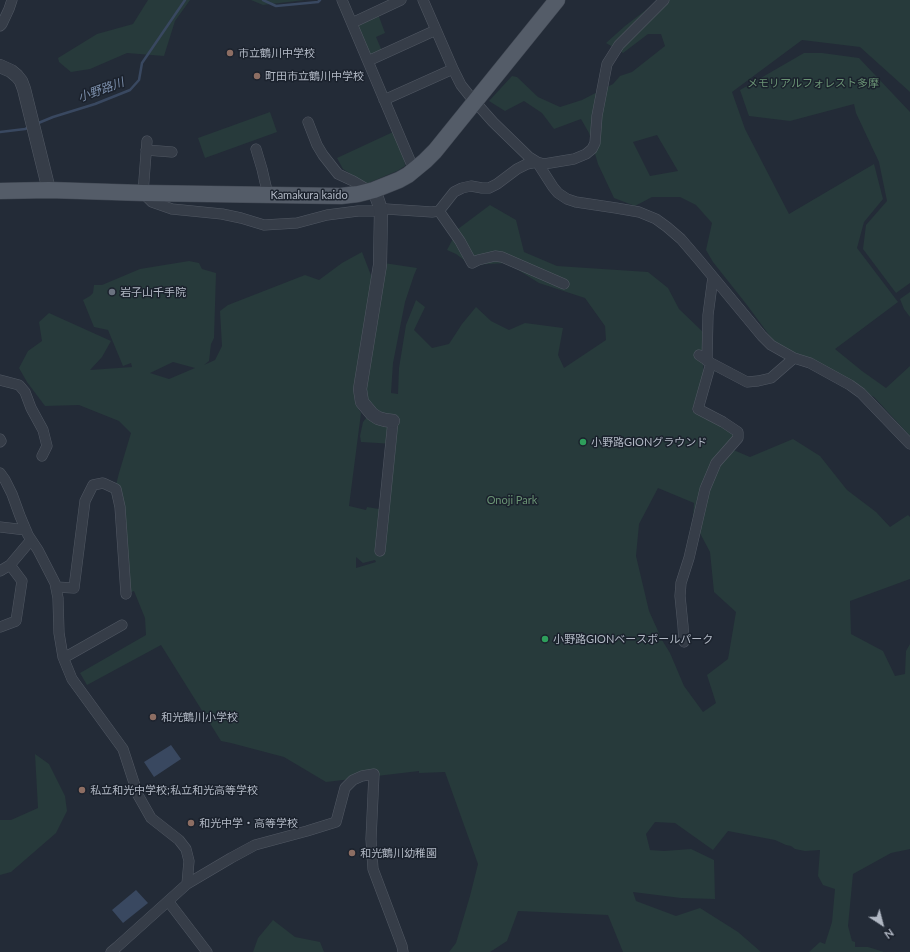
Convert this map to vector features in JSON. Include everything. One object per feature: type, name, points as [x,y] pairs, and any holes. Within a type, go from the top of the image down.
[{"type":"main road","name":"Kamakura kaido","points":[[0,191],[49,190],[341,196],[372,191],[399,180],[414,170],[435,151],[557,0]]},
{"type":"street","points":[[0,26],[12,0]]},
{"type":"street","points":[[342,0],[414,170]]},
{"type":"street","points":[[352,22],[401,0]]},
{"type":"street","points":[[423,0],[453,69],[469,95],[493,122],[529,157],[544,164],[574,159],[586,154],[592,149],[595,143],[597,116],[607,64],[619,45],[664,0]]},
{"type":"street","points":[[368,61],[436,30]]},
{"type":"street","points":[[0,66],[11,71],[21,81],[49,190]]},
{"type":"street","points":[[384,100],[453,69]]},
{"type":"street","points":[[308,122],[317,145],[338,174],[372,191],[381,210],[380,265],[360,389],[362,402],[372,414],[378,418],[393,421],[380,550]]},
{"type":"street","points":[[172,152],[146,145],[143,193],[152,202],[172,209],[222,214],[264,225],[297,223],[327,215],[386,209],[432,212],[439,211],[454,192],[462,188],[471,186],[489,188],[517,169],[527,164],[537,162]]},
{"type":"street","points":[[256,149],[268,195]]},
{"type":"street","points":[[537,162],[553,187],[558,193],[567,199],[576,202],[639,212],[656,219],[667,227],[681,239],[771,345],[794,358],[810,363],[850,385],[861,393],[910,444]]},
{"type":"street","points":[[439,211],[460,241],[472,263],[495,256],[502,257],[564,284]]},
{"type":"street","points":[[684,642],[680,596],[705,488],[716,463],[738,438],[738,432],[698,409],[709,362],[708,315],[713,277]]},
{"type":"street","points":[[698,355],[747,382],[771,378],[794,358]]},
{"type":"street","points":[[0,380],[19,385],[25,392],[31,408],[43,430],[47,446],[42,456]]},
{"type":"street","points":[[0,473],[12,494],[26,530],[55,583],[58,598],[59,633],[63,657],[72,679],[123,749],[138,795],[150,818],[179,840],[186,849],[189,861],[187,884]]},
{"type":"street","points":[[56,587],[74,588],[85,501],[93,485],[103,483],[116,489],[120,508],[126,594]]},
{"type":"street","points":[[0,527],[26,530]]},
{"type":"street","points":[[0,571],[10,565],[31,540]]},
{"type":"street","points":[[0,627],[16,621],[22,581],[10,565]]},
{"type":"street","points":[[63,657],[122,625]]},
{"type":"street","points":[[111,952],[187,884],[255,845],[336,822],[345,788],[353,780],[362,776],[374,774],[371,839],[373,870],[404,952]]},
{"type":"street","points":[[168,901],[208,952]]},
{"type":"green space","points":[[148,0],[190,0],[175,21],[164,56],[127,53],[90,69],[71,72],[59,62],[58,58],[97,34],[133,24]]},
{"type":"green space","points":[[251,0],[305,0],[263,5]]},
{"type":"green space","points":[[659,0],[910,0],[910,92],[860,47],[802,40],[732,92],[745,129],[789,214],[874,164],[883,199],[864,222],[857,248],[898,302],[835,349],[886,388],[910,366],[910,436],[874,397],[838,380],[775,343],[713,262],[706,250],[712,223],[696,205],[680,197],[652,197],[635,206],[614,198],[598,164],[589,133],[581,119],[554,129],[542,113],[524,101],[505,111],[489,101],[512,76],[517,77],[538,97],[560,107],[582,100],[613,84],[620,76],[632,72],[665,46],[661,34],[648,34],[623,53],[606,43],[625,26]],"holes":[[[657,135],[678,171],[650,176],[633,142]]]},
{"type":"green space","points":[[378,14],[385,33],[376,37],[382,51],[372,56],[367,54],[356,28],[358,22]]},
{"type":"green space","name":"メモリアルフォレスト多摩","points":[[804,53],[822,53],[859,58],[910,112],[910,283],[896,293],[863,249],[866,225],[887,201],[879,162],[856,113],[854,104],[790,121],[749,116],[740,90]]},
{"type":"green space","points":[[270,112],[277,132],[205,158],[198,138]]},
{"type":"green space","points":[[393,132],[404,155],[405,166],[366,184],[343,169],[337,158]]},
{"type":"green space","name":"Onoji Park","points":[[490,205],[516,220],[524,252],[557,266],[648,272],[668,288],[679,309],[703,332],[702,345],[704,378],[692,411],[721,425],[733,434],[733,437],[724,446],[750,457],[793,439],[820,456],[847,490],[876,512],[890,527],[908,515],[910,517],[910,579],[850,601],[851,634],[883,651],[895,676],[905,674],[906,651],[910,644],[910,849],[891,853],[853,874],[848,926],[852,941],[855,942],[855,947],[868,947],[884,952],[809,952],[820,942],[825,944],[832,922],[835,889],[823,885],[818,876],[820,850],[805,851],[795,849],[775,840],[728,831],[713,850],[675,823],[655,822],[646,834],[650,850],[664,851],[691,849],[714,860],[715,899],[681,898],[633,892],[636,901],[676,916],[700,908],[738,932],[761,952],[623,952],[608,915],[518,911],[507,941],[490,952],[449,952],[456,943],[478,864],[445,772],[419,773],[419,771],[326,782],[284,757],[221,741],[161,645],[87,685],[80,673],[146,635],[145,618],[134,591],[126,594],[116,485],[131,433],[119,421],[79,405],[45,406],[27,382],[19,368],[28,351],[42,341],[39,322],[49,313],[111,341],[102,357],[90,370],[132,367],[131,363],[123,366],[108,330],[94,327],[83,300],[93,293],[94,285],[102,285],[140,269],[189,261],[199,263],[202,269],[216,273],[214,338],[211,344],[209,361],[204,365],[215,360],[222,346],[220,311],[228,305],[305,275],[319,280],[342,263],[362,252],[372,278],[354,388],[355,403],[361,413],[349,506],[366,510],[367,507],[385,510],[394,444],[361,442],[360,436],[363,422],[368,416],[359,405],[377,262],[417,268],[405,302],[393,363],[391,393],[398,394],[399,368],[406,325],[416,300],[425,307],[414,330],[432,348],[449,344],[462,324],[476,307],[491,321],[509,330],[525,323],[563,328],[558,355],[564,368],[606,340],[605,326],[585,298],[539,283],[507,263],[471,265],[456,254],[447,250],[458,229]],"holes":[[[173,362],[195,368],[169,379],[150,373]],[[658,488],[694,503],[693,520],[710,552],[714,592],[736,612],[728,659],[707,675],[716,703],[703,712],[684,686],[670,653],[662,640],[649,611],[636,556],[639,524]],[[356,557],[363,563],[375,560],[376,562],[356,568]]]},
{"type":"green space","points":[[910,292],[910,317],[904,309],[900,299]]},
{"type":"green space","points":[[35,754],[49,764],[65,796],[67,811],[56,833],[11,872],[0,875],[0,820],[11,820],[38,808]]},
{"type":"green space","points":[[273,920],[295,937],[320,942],[324,952],[253,952],[258,938]]},
{"type":"water","points":[[171,745],[181,759],[154,777],[144,762]]},
{"type":"water","points":[[136,890],[148,903],[123,923],[112,910]]},
{"type":"waterway","name":"小野路川","points":[[36,124],[95,104],[130,90],[139,80],[142,63],[185,0]]},
{"type":"waterway","name":"小野路川","points":[[263,0],[276,6],[318,2],[320,0]]},
{"type":"waterway","name":"小野路川","points":[[0,132],[30,127]]},
{"type":"place","name":"市立鶴川中学校","points":[[230,53]]},
{"type":"place","name":"町田市立鶴川中学校","points":[[257,76]]},
{"type":"place","name":"岩子山千手院","points":[[112,292]]},
{"type":"place","name":"小野路GIONグラウンド","points":[[583,442]]},
{"type":"place","name":"小野路GIONベースボールパーク","points":[[545,639]]},
{"type":"place","name":"和光鶴川小学校","points":[[153,717]]},
{"type":"place","name":"私立和光中学校;私立和光高等学校","points":[[82,790]]},
{"type":"place","name":"和光中学・高等学校","points":[[191,823]]},
{"type":"place","name":"和光鶴川幼稚園","points":[[352,853]]}]
